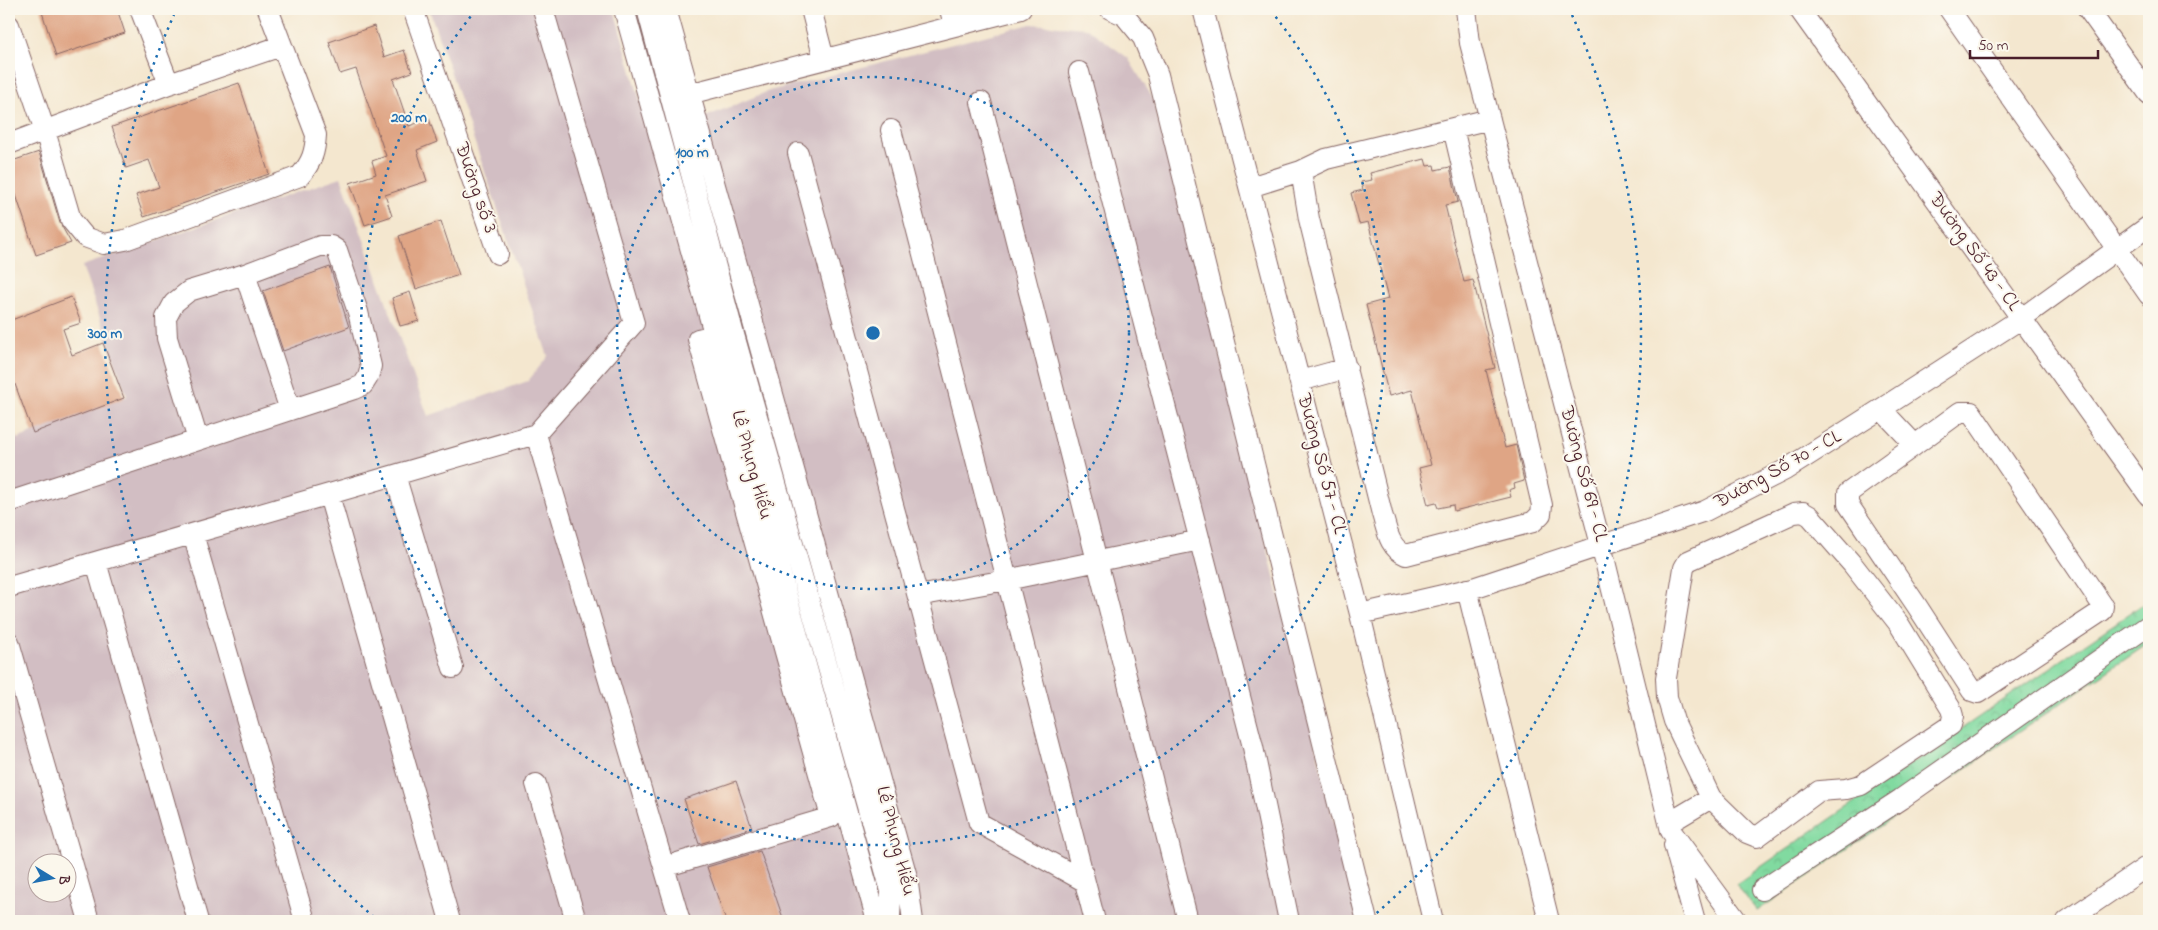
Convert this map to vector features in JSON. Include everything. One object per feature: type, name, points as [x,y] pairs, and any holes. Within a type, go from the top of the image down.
[{"type":"street","points":[[140,9],[168,84]]},
{"type":"street","points":[[9,25],[45,131],[71,220],[86,237],[104,244],[125,240],[300,176],[310,165],[315,152],[316,135],[268,9]]},
{"type":"street","name":"Đường số 3","points":[[413,9],[498,254]]},
{"type":"street","points":[[9,587],[536,434],[634,323],[543,9]]},
{"type":"street","name":"Lê Phụng Hiểu","points":[[624,9],[651,104],[724,333],[891,891],[890,921]]},
{"type":"street","name":"Lê Phụng Hiểu","points":[[647,9],[687,94]]},
{"type":"street","name":"Lê Phụng Hiểu","points":[[666,9],[687,94],[759,325],[916,874],[917,921]]},
{"type":"street","name":"Lê Phụng Hiểu","points":[[677,9],[687,94],[724,333],[877,921]]},
{"type":"street","points":[[811,9],[824,60]]},
{"type":"street","points":[[651,104],[824,60],[952,17],[1020,9]]},
{"type":"street","points":[[1110,9],[1124,15],[1143,38],[1158,76],[1367,921]]},
{"type":"street","name":"Đường Số 57 - CL","points":[[1203,9],[1360,614],[1433,921]]},
{"type":"street","name":"Đường Số 69 - CL","points":[[1466,9],[1470,43],[1601,545],[1670,827],[1737,921]]},
{"type":"street","name":"Đường Số 43 - CL","points":[[1799,9],[2149,496]]},
{"type":"street","points":[[1949,9],[2149,296]]},
{"type":"street","points":[[2088,9],[2149,94]]},
{"type":"street","points":[[9,144],[168,84],[281,46]]},
{"type":"street","points":[[1079,72],[1253,747],[1289,921]]},
{"type":"street","points":[[981,102],[1188,921]]},
{"type":"street","points":[[1250,187],[1301,171],[1326,159],[1490,119]]},
{"type":"street","points":[[1301,171],[1309,218],[1382,514],[1392,543],[1397,551],[1406,555],[1532,522],[1541,514],[1542,505],[1453,128]]},
{"type":"street","points":[[891,130],[1095,921]]},
{"type":"street","points":[[798,153],[979,823],[1084,881]]},
{"type":"street","name":"Đường Số 70 - CL","points":[[1360,614],[1467,589],[1705,511],[1786,470],[2022,318],[2115,248],[2149,226]]},
{"type":"street","points":[[9,502],[354,389],[363,385],[368,377],[371,366],[358,312],[337,250],[331,246],[320,246],[245,274],[189,291],[174,303],[166,318],[168,338],[198,440]]},
{"type":"street","points":[[245,274],[290,410]]},
{"type":"street","points":[[664,867],[831,817],[698,339],[759,325]]},
{"type":"street","name":"Lê Phụng Hiểu","points":[[759,325],[907,877],[913,921]]},
{"type":"street","points":[[1300,381],[1347,368]]},
{"type":"street","points":[[1881,409],[1915,445]]},
{"type":"street","points":[[1960,412],[1971,412],[2103,606],[2102,611],[1978,693],[1972,690],[1848,504],[1848,493],[1915,445],[1960,412]]},
{"type":"street","points":[[536,434],[680,921]]},
{"type":"street","points":[[395,475],[453,668]]},
{"type":"street","points":[[328,495],[450,921]]},
{"type":"street","points":[[1803,512],[1810,516],[1835,544],[1899,624],[1951,709],[1953,716],[1951,725],[1861,785],[1846,789],[1819,791],[1757,837],[1747,833],[1711,798],[1674,721],[1667,697],[1666,678],[1684,568],[1688,561],[1794,513],[1803,512]]},
{"type":"street","points":[[193,534],[305,921]]},
{"type":"street","points":[[918,596],[1097,562],[1200,540]]},
{"type":"street","points":[[96,562],[198,921]]},
{"type":"street","points":[[1467,589],[1549,921]]},
{"type":"street","points":[[1762,890],[1901,798],[2149,625]]},
{"type":"street","points":[[9,642],[89,921]]},
{"type":"street","points":[[536,784],[576,921]]},
{"type":"street","points":[[1695,921],[1670,827],[1711,798]]},
{"type":"street","points":[[2067,921],[2149,865]]},
{"type":"shaded area","points":[[429,9],[614,9],[651,139],[769,91],[1031,24],[1087,28],[1128,58],[1152,97],[1233,407],[1358,921],[9,921],[9,418],[17,439],[127,396],[82,266],[341,177],[428,416],[528,381],[548,356]]},
{"type":"green space","points":[[2149,600],[2149,643],[1757,911],[1736,884]]},
{"type":"building","points":[[41,9],[117,9],[125,33],[56,56]]},
{"type":"building","points":[[374,26],[384,57],[404,50],[412,72],[393,79],[409,126],[429,119],[437,142],[417,150],[427,181],[385,195],[392,216],[365,225],[350,183],[376,174],[372,161],[386,156],[356,69],[340,74],[329,42]]},
{"type":"building","points":[[239,83],[269,174],[144,217],[136,195],[159,187],[149,160],[126,168],[112,127]]},
{"type":"building","points":[[39,152],[60,223],[71,243],[36,255],[9,174],[9,162]]},
{"type":"building","points":[[1425,159],[1427,166],[1434,165],[1435,170],[1450,167],[1458,202],[1445,205],[1464,282],[1473,280],[1495,368],[1486,370],[1505,448],[1516,445],[1524,481],[1514,484],[1515,488],[1509,490],[1511,497],[1454,511],[1453,505],[1438,508],[1436,503],[1428,505],[1419,468],[1431,465],[1412,390],[1389,396],[1366,305],[1388,299],[1368,222],[1359,224],[1351,193],[1363,190],[1361,182],[1372,180],[1370,173]]},
{"type":"building","points":[[441,221],[459,275],[416,289],[399,236]]},
{"type":"building","points":[[330,267],[349,327],[283,351],[263,291]]},
{"type":"building","points":[[410,292],[419,321],[400,326],[392,298]]},
{"type":"building","points":[[71,297],[81,323],[63,329],[72,355],[103,343],[124,398],[33,433],[9,368],[9,321]]},
{"type":"building","points":[[736,781],[752,828],[699,844],[684,799]]},
{"type":"building","points":[[760,851],[784,921],[726,921],[707,867]]}]
